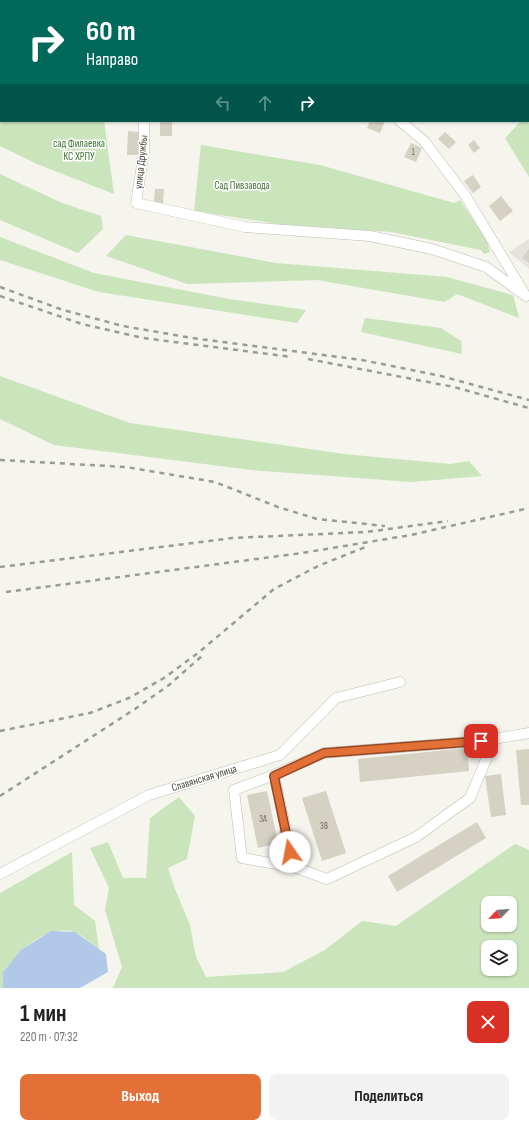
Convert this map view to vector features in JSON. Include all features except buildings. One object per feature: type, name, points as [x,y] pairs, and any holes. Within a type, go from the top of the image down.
[{"type":"street","name":"улица Дружбы","points":[[144,122],[144,152],[136,203],[246,227],[370,236],[432,249],[486,267],[527,299]]},
{"type":"street","points":[[401,122],[424,141],[465,195],[527,299]]},
{"type":"street","name":"Славянская улица","points":[[0,874],[149,795],[280,755],[336,698],[400,682]]},
{"type":"street","points":[[495,738],[470,798],[416,837],[327,879],[294,867],[242,858],[234,790],[274,776],[324,753],[495,738],[529,733]]},
{"type":"street","points":[[274,776],[294,867]]},
{"type":"shaded area","points":[[529,239],[529,269],[509,252]]},
{"type":"green space","name":"сад Филаевка КС ХРПУ","points":[[0,122],[104,122],[114,194],[37,164],[0,146]]},
{"type":"green space","points":[[520,122],[529,122],[529,177],[505,138]]},
{"type":"green space","name":"Сад Пивзавода","points":[[201,145],[320,165],[454,203],[460,200],[487,241],[490,252],[484,254],[481,250],[391,232],[278,224],[194,211]]},
{"type":"green space","points":[[0,174],[62,203],[101,216],[103,229],[78,253],[0,220]]},
{"type":"green space","points":[[126,235],[276,263],[447,277],[513,295],[519,318],[457,294],[445,302],[317,280],[187,284],[106,256]]},
{"type":"green space","points":[[0,237],[94,273],[229,299],[306,310],[297,323],[99,292],[0,260]]},
{"type":"green space","points":[[365,318],[441,328],[461,341],[462,354],[361,332]]},
{"type":"green space","points":[[0,376],[130,423],[344,454],[450,464],[469,461],[482,476],[411,482],[252,470],[54,445],[0,419]]},
{"type":"green space","points":[[179,797],[195,816],[187,859],[168,868],[190,925],[196,957],[206,977],[283,972],[325,950],[362,921],[396,926],[515,844],[529,850],[529,988],[113,988],[122,967],[105,910],[109,888],[90,848],[108,842],[123,878],[146,878],[150,818]]},
{"type":"green space","points":[[72,852],[74,905],[95,921],[99,950],[77,933],[63,931],[52,932],[33,942],[17,956],[3,972],[3,988],[0,988],[0,893]]},
{"type":"water","points":[[51,931],[75,932],[106,954],[108,972],[80,988],[3,988],[3,972],[21,950]]},
{"type":"railway","points":[[0,287],[63,310],[123,326],[192,338],[362,360],[441,376],[529,400]]},
{"type":"railway","points":[[0,296],[82,324],[143,338],[292,357]]},
{"type":"railway","points":[[308,359],[454,387],[529,408]]},
{"type":"railway","points":[[0,460],[126,467],[215,482],[278,507],[317,519],[385,526]]},
{"type":"railway","points":[[6,592],[302,553],[411,535],[529,508]]},
{"type":"railway","points":[[0,567],[233,538],[366,532],[448,521]]},
{"type":"railway","points":[[0,731],[90,713],[129,698],[164,678],[198,653],[274,589],[318,566],[368,546]]},
{"type":"railway","points":[[0,796],[135,709],[169,685],[203,655]]},
{"type":"route","points":[[290,852],[274,776],[324,753],[481,741]]}]
